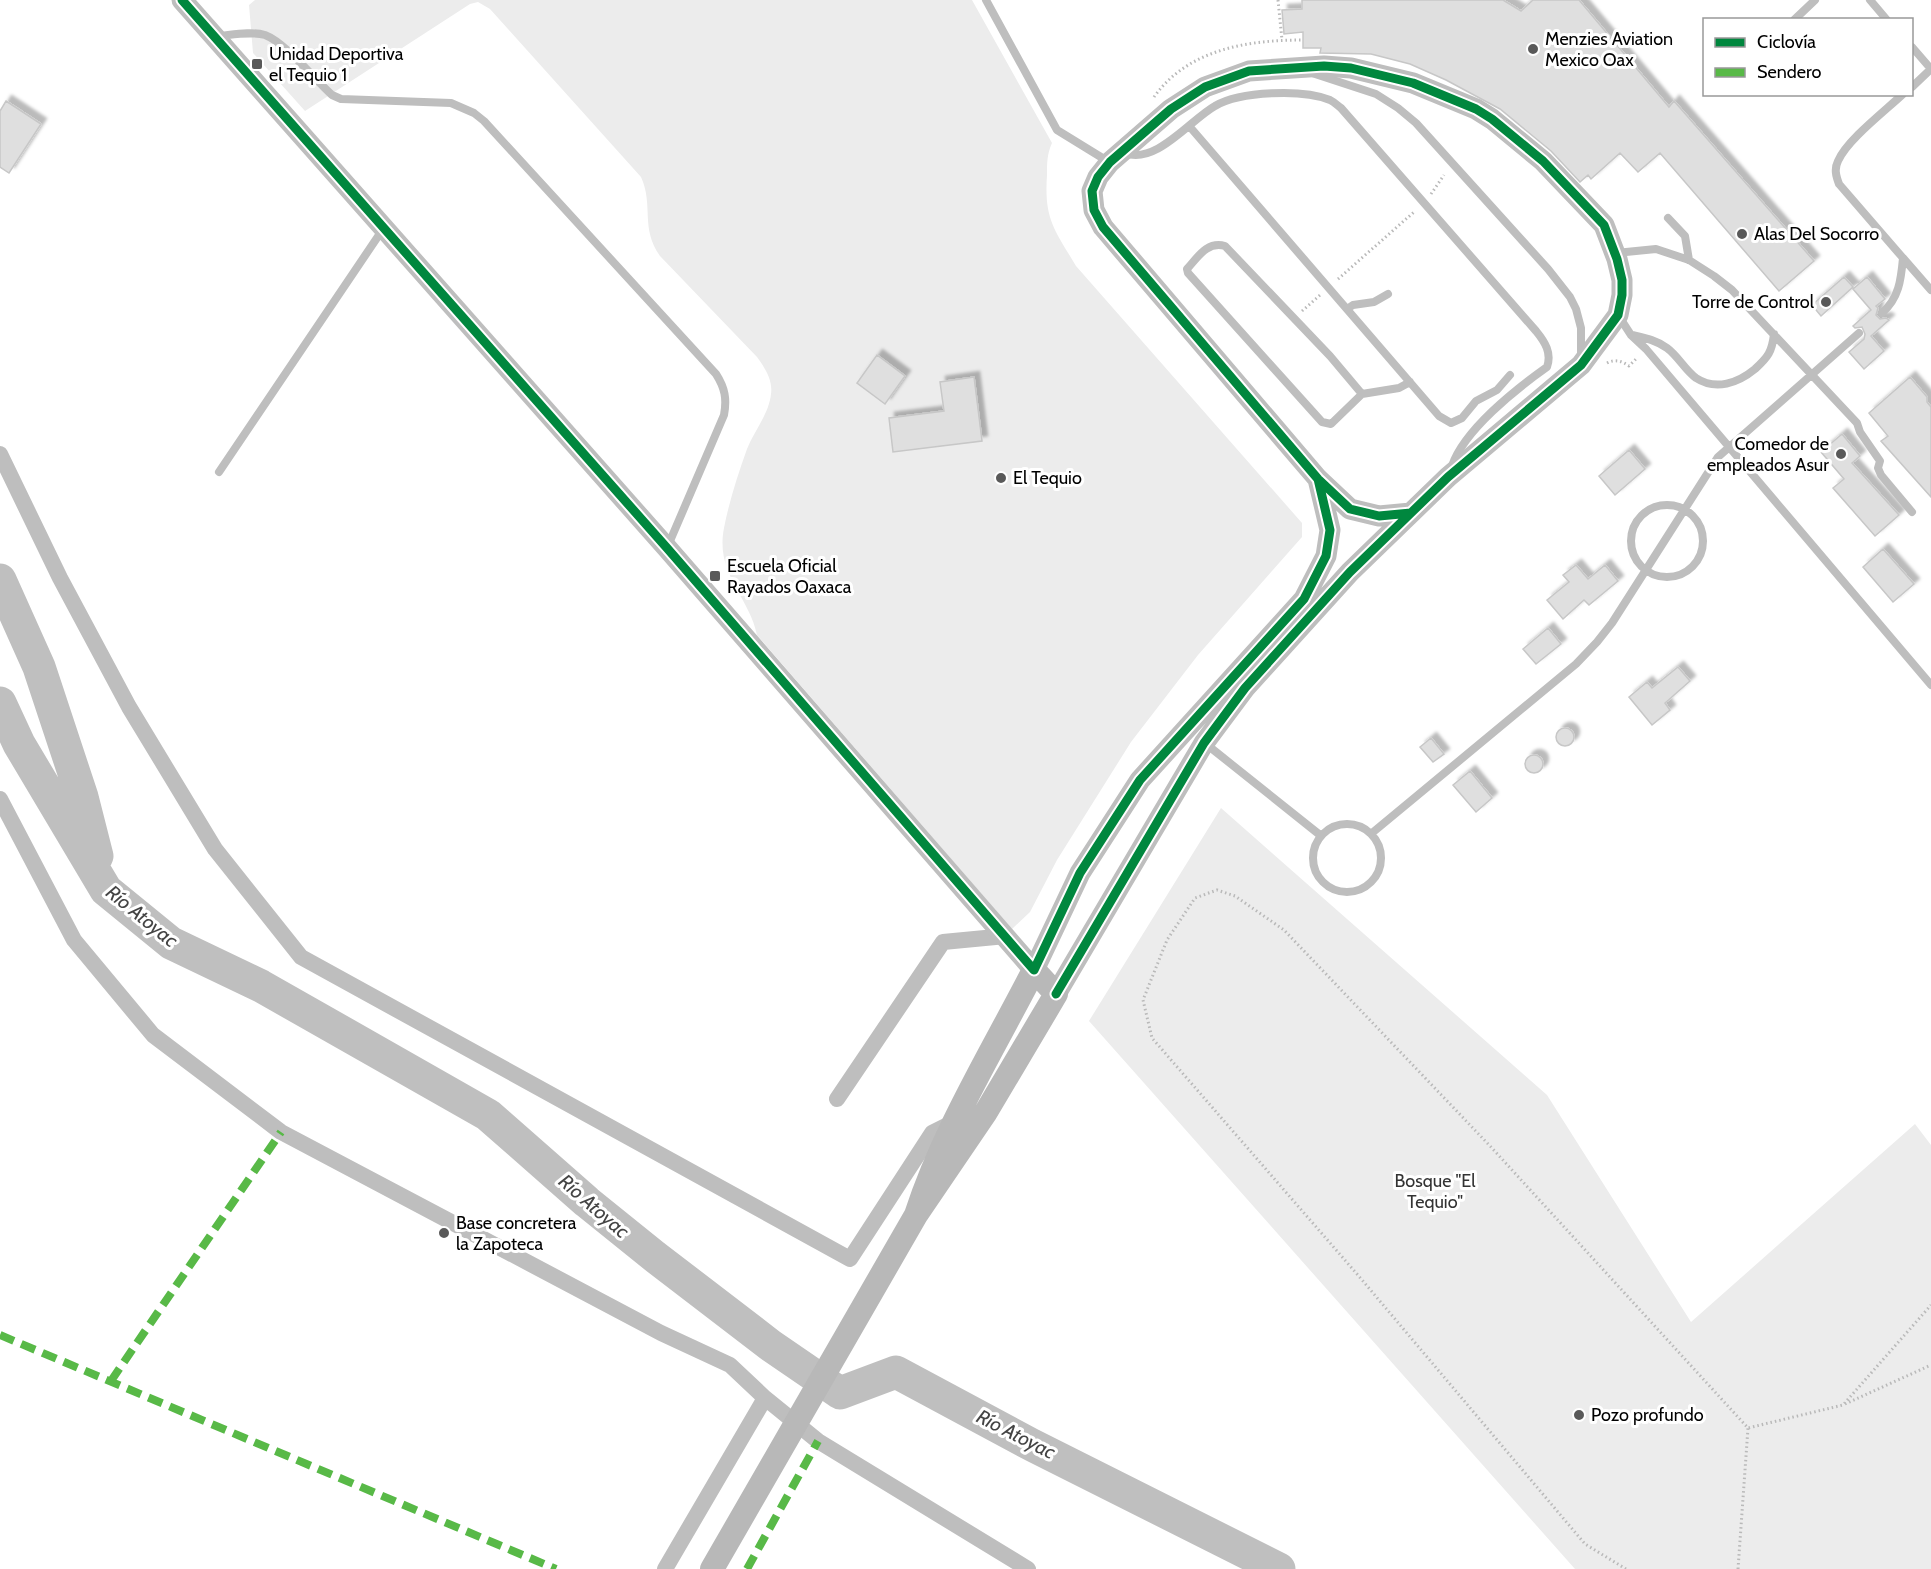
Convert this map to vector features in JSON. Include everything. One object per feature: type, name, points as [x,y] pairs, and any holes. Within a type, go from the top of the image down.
[{"type":"main road","points":[[712,1569],[916,1215],[986,1112],[1056,994],[1034,970],[954,1122],[930,1174],[916,1215]]},
{"type":"street","points":[[182,0],[667,548],[1034,970],[1080,873],[1140,780],[1279,628],[1308,590],[1326,556],[1330,530],[1318,479]]},
{"type":"street","points":[[1056,994],[1204,743],[1245,688],[1350,572],[1411,513],[1448,477],[1581,365],[1618,315],[1622,280],[1604,225],[1543,161],[1492,119],[1476,109],[1413,83],[1378,74],[1324,66],[1249,71],[1204,87],[1171,109],[1116,157],[1098,177],[1092,191],[1094,210],[1103,227],[1318,479],[1350,509],[1379,516],[1411,513]]},
{"type":"street","points":[[0,454],[60,578],[153,748],[214,849],[301,957],[850,1259],[932,1133],[954,1122]]},
{"type":"street","points":[[0,799],[74,940],[153,1035],[281,1132],[661,1334],[730,1365],[765,1398],[818,1441],[1028,1569]]},
{"type":"street","points":[[837,1099],[943,942],[1006,936]]},
{"type":"street","points":[[665,1569],[765,1398]]},
{"type":"lane","points":[[986,0],[1057,130],[1116,157],[1135,157],[1145,154],[1176,137],[1216,106],[1251,96],[1290,94],[1333,101],[1536,331],[1545,342],[1549,353],[1546,367],[1491,413],[1461,445],[1448,477]]},
{"type":"lane","points":[[1796,18],[1815,0]]},
{"type":"lane","points":[[1870,0],[1885,18]]},
{"type":"lane","points":[[214,36],[259,34],[266,36],[287,51],[332,95],[341,99],[451,103],[474,113],[484,121],[716,374],[726,395],[724,415],[667,548]]},
{"type":"lane","points":[[1913,49],[1931,69],[1913,85]]},
{"type":"lane","points":[[1298,68],[1376,94],[1416,123],[1548,268],[1570,297],[1581,328],[1581,365]]},
{"type":"lane","points":[[1901,96],[1844,150],[1835,173],[1839,184],[1931,290]]},
{"type":"lane","points":[[1190,127],[1439,416],[1451,423],[1462,418],[1476,400],[1497,390],[1510,375]]},
{"type":"lane","points":[[1668,218],[1685,236],[1689,260]]},
{"type":"lane","points":[[219,472],[383,228]]},
{"type":"lane","points":[[1362,394],[1225,246],[1215,244],[1206,248],[1187,269],[1188,273],[1322,422],[1331,424],[1362,394],[1399,388],[1410,382]]},
{"type":"lane","points":[[1615,253],[1656,249],[1689,260],[1732,290],[1857,423],[1860,432],[1880,461],[1878,468],[1881,475],[1912,512]]},
{"type":"lane","points":[[1882,313],[1890,306],[1900,286],[1903,258]]},
{"type":"lane","points":[[1347,309],[1353,305],[1374,302],[1388,294]]},
{"type":"lane","points":[[1618,315],[1631,335],[1646,349],[1931,686]]},
{"type":"lane","points":[[1372,834],[1576,664],[1612,623],[1718,457],[1859,333]]},
{"type":"lane","points":[[1631,335],[1656,341],[1669,349],[1696,378],[1717,386],[1739,380],[1765,359],[1773,348],[1774,334]]},
{"type":"lane","points":[[1672,505],[1684,510],[1695,519],[1701,530],[1701,548],[1693,565],[1683,573],[1671,577],[1659,577],[1645,571],[1631,550],[1631,536],[1636,522],[1645,512],[1658,506],[1672,505]]},
{"type":"lane","points":[[1204,743],[1320,836]]},
{"type":"lane","points":[[1351,823],[1372,834],[1380,849],[1380,868],[1374,879],[1365,887],[1354,892],[1341,892],[1320,881],[1314,870],[1313,852],[1320,836],[1329,828],[1351,823]]},
{"type":"path","points":[[1278,0],[1282,40]]},
{"type":"path","points":[[1294,318],[1360,262],[1424,202],[1435,190],[1452,163]]},
{"type":"path","points":[[1605,364],[1612,361],[1623,362],[1629,366]]},
{"type":"path","points":[[1626,1569],[1585,1544],[1357,1274],[1152,1038],[1143,1000],[1167,940],[1195,898],[1217,890],[1235,896],[1284,930],[1491,1147],[1748,1428],[1738,1569]]},
{"type":"path","points":[[1843,1405],[1931,1305]]},
{"type":"path","points":[[1748,1428],[1843,1405],[1931,1365]]},
{"type":"green space","name":"El Tequio","points":[[255,0],[972,0],[1052,143],[1047,166],[1047,203],[1056,233],[1076,266],[1302,523],[1302,537],[1198,655],[1131,742],[1057,860],[1030,912],[1012,929],[757,635],[753,621],[728,572],[723,544],[724,528],[734,488],[747,449],[770,401],[770,379],[757,357],[660,256],[650,236],[647,198],[641,177],[490,9],[478,2],[470,4],[305,111],[253,53],[249,5]]},
{"type":"green space","name":"Bosque \"El Tequio\"","points":[[1221,808],[1547,1095],[1691,1322],[1915,1124],[1931,1145],[1931,1569],[1575,1569],[1089,1021]]},
{"type":"building","points":[[1302,0],[1503,0],[1521,11],[1533,0],[1579,0],[1669,107],[1674,101],[1814,261],[1779,291],[1660,153],[1638,172],[1620,153],[1591,179],[1588,175],[1580,182],[1551,151],[1500,109],[1446,80],[1410,64],[1371,54],[1320,53],[1321,48],[1303,48],[1303,32],[1284,34],[1282,10],[1302,9]]},
{"type":"building","points":[[6,101],[41,124],[9,173],[0,167],[0,111]]},
{"type":"building","points":[[1844,277],[1853,287],[1821,316],[1812,305]]},
{"type":"building","points":[[1867,277],[1885,299],[1876,306],[1878,308],[1876,315],[1880,319],[1889,320],[1871,336],[1884,351],[1864,369],[1849,352],[1864,339],[1865,334],[1862,327],[1853,326],[1871,310],[1853,289]]},
{"type":"building","points":[[877,355],[905,376],[885,404],[857,383]]},
{"type":"building","points":[[974,377],[982,441],[893,452],[889,418],[944,411],[940,382]]},
{"type":"building","points":[[1910,377],[1927,397],[1927,402],[1931,407],[1931,497],[1881,441],[1888,436],[1869,413]]},
{"type":"building","points":[[1842,434],[1860,456],[1852,463],[1899,515],[1875,536],[1833,488],[1844,479],[1821,452]]},
{"type":"building","points":[[1629,450],[1645,469],[1615,495],[1599,476]]},
{"type":"building","points":[[1883,549],[1914,584],[1893,602],[1863,567]]},
{"type":"building","points":[[1576,565],[1588,579],[1605,565],[1618,581],[1589,605],[1584,600],[1563,619],[1547,600],[1569,582],[1563,575]]},
{"type":"building","points":[[1548,628],[1561,644],[1536,664],[1523,649]]},
{"type":"building","points":[[1678,667],[1690,681],[1665,703],[1670,710],[1652,725],[1629,697],[1647,682],[1652,688]]},
{"type":"building","points":[[1565,728],[1571,731],[1574,737],[1571,743],[1565,746],[1559,743],[1556,737],[1559,731]]},
{"type":"building","points":[[1431,738],[1444,754],[1433,762],[1420,747]]},
{"type":"building","points":[[1534,755],[1540,758],[1543,764],[1540,770],[1534,773],[1528,770],[1525,764],[1528,758]]},
{"type":"building","points":[[1470,771],[1492,798],[1476,812],[1453,785]]},
{"type":"waterway","points":[[0,580],[39,667],[82,797],[97,856]]},
{"type":"waterway","name":"Río Atoyac","points":[[0,703],[19,744],[106,890],[171,943],[261,986],[488,1115],[587,1202],[654,1256],[770,1345],[840,1393],[896,1372],[1032,1445],[1279,1569]]},
{"type":"marked path","points":[[111,1381],[281,1132]]},
{"type":"marked path","points":[[0,1335],[556,1569]]},
{"type":"marked path","points":[[747,1569],[818,1441]]},
{"type":"cycle path","points":[[182,0],[667,548],[1034,970],[1080,873],[1140,780],[1304,599],[1326,556],[1330,530],[1318,479]]},
{"type":"cycle path","points":[[1056,994],[1204,743],[1245,688],[1350,572],[1448,477],[1581,365],[1618,315],[1622,295],[1622,280],[1617,259],[1604,225],[1543,161],[1492,119],[1476,109],[1413,83],[1351,68],[1324,66],[1249,71],[1205,87],[1171,109],[1110,162],[1098,177],[1092,191],[1094,210],[1103,227],[1318,479],[1350,509],[1379,516],[1411,513]]},
{"type":"place","name":"Menzies Aviation Mexico Oax","points":[[1533,49]]},
{"type":"place","name":"Unidad Deportiva el Tequio 1","points":[[257,64]]},
{"type":"place","name":"Alas Del Socorro","points":[[1742,234]]},
{"type":"place","name":"Torre de Control","points":[[1826,302]]},
{"type":"place","name":"Comedor de empleados Asur","points":[[1841,454]]},
{"type":"place","name":"El Tequio","points":[[1001,478]]},
{"type":"place","name":"Escuela Oficial Rayados Oaxaca","points":[[715,576]]},
{"type":"place","name":"Base concretera la Zapoteca","points":[[444,1233]]},
{"type":"place","name":"Pozo profundo","points":[[1579,1415]]}]
